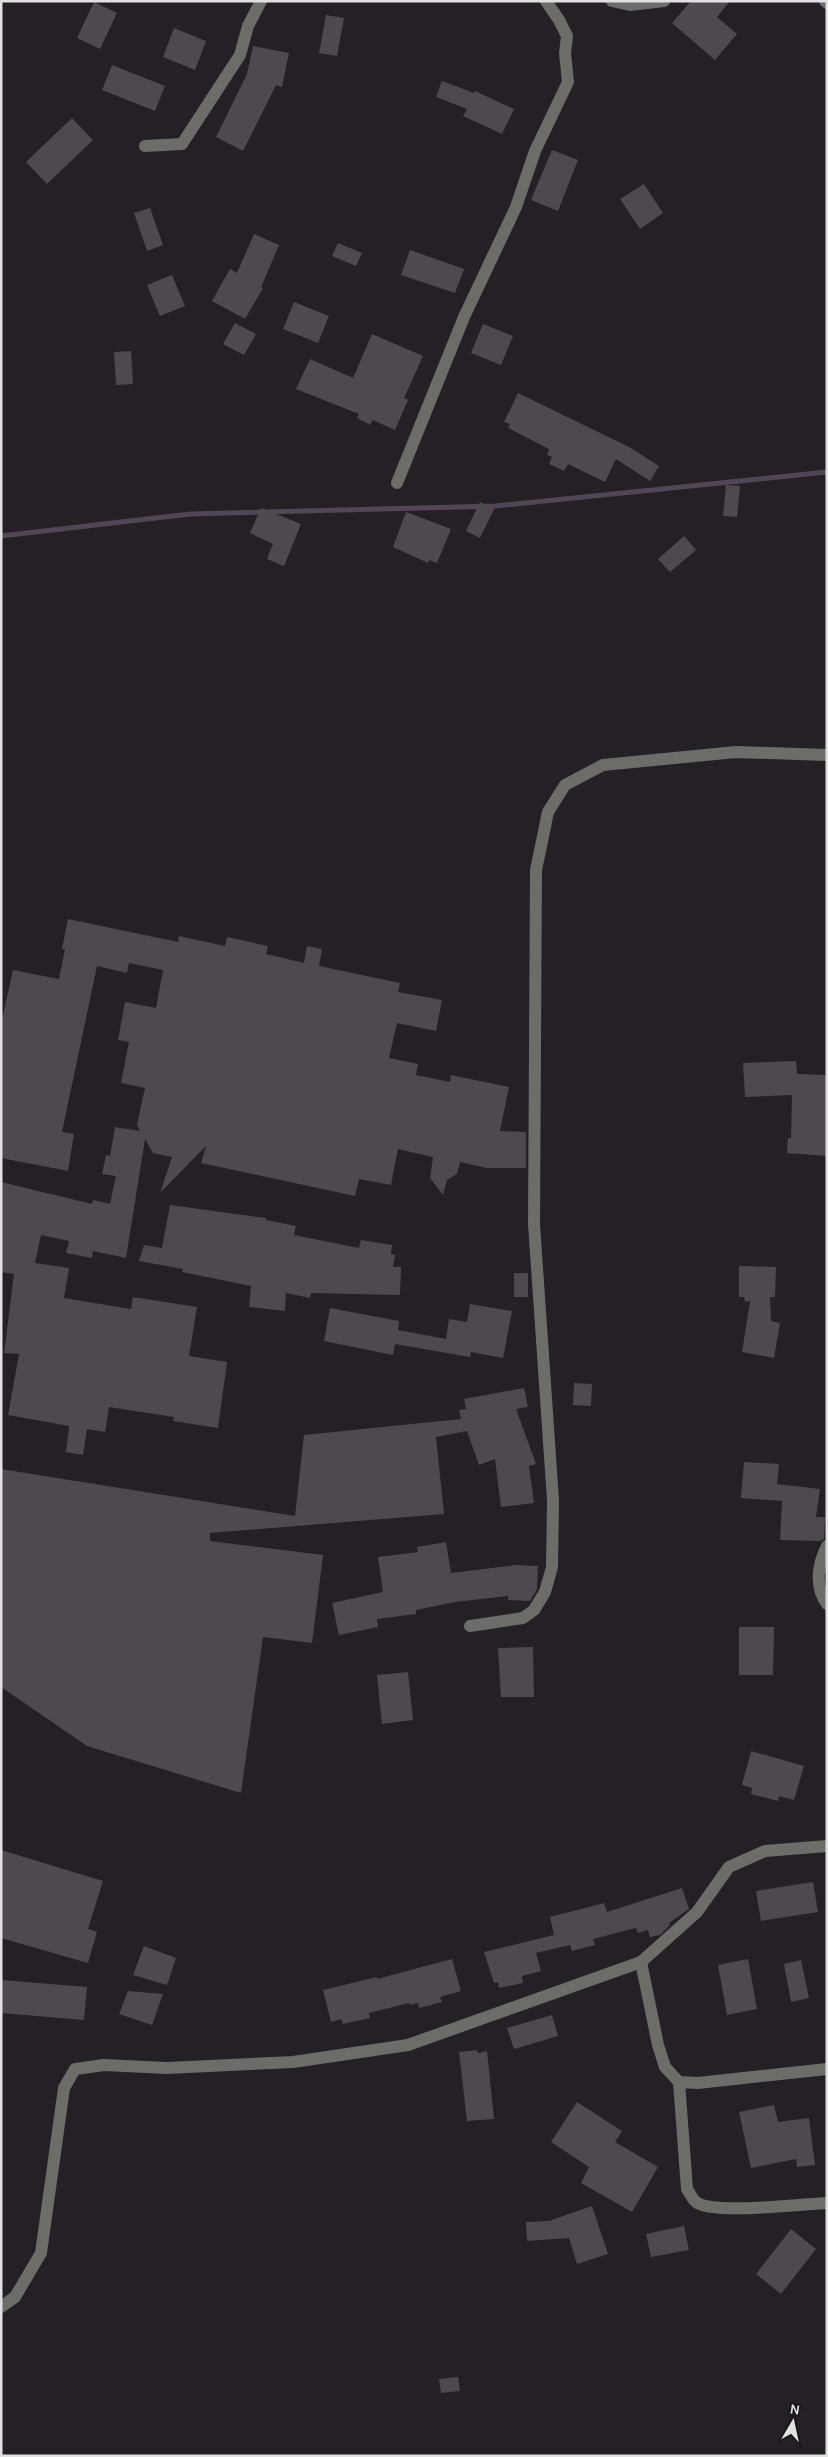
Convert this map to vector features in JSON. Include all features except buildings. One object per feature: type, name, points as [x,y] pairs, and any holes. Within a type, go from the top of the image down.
[{"type":"street","points":[[145,146],[182,144],[240,55],[248,26],[261,1]]},
{"type":"street","points":[[397,483],[464,317],[516,207],[536,151],[568,82],[565,54],[567,36],[560,20],[546,1]]},
{"type":"street","points":[[612,1],[630,5],[664,1]]},
{"type":"street","points":[[470,1626],[522,1618],[534,1610],[545,1592],[552,1567],[552,1500],[534,1224],[536,870],[548,812],[565,785],[603,765],[736,752],[827,755]]},
{"type":"street","points":[[827,1546],[820,1560],[818,1582],[822,1598],[827,1604]]},
{"type":"street","points":[[1,2307],[15,2296],[41,2253],[64,2088],[75,2069],[104,2065],[167,2068],[293,2062],[408,2045],[641,1962],[697,1912],[729,1867],[765,1851],[827,1846]]},
{"type":"street","points":[[641,1962],[660,2052],[665,2067],[679,2082],[687,2189],[696,2202],[710,2207],[741,2208],[827,2203]]},
{"type":"street","points":[[679,2082],[698,2083],[827,2069]]},
{"type":"waterway","points":[[1,536],[190,514],[496,506],[827,472]]}]
